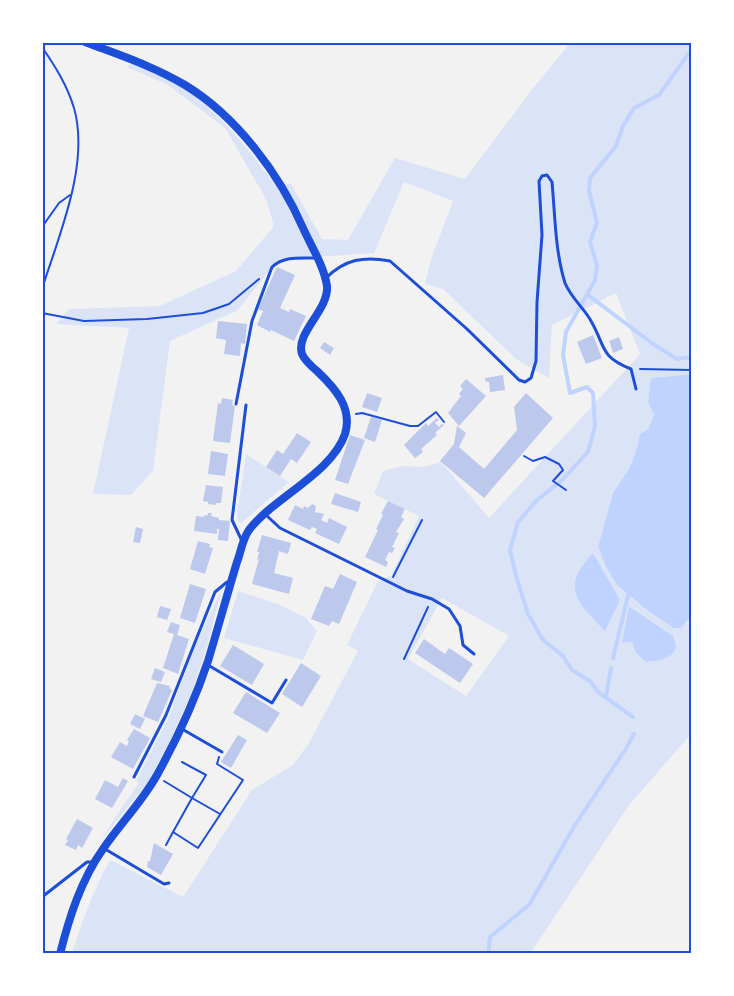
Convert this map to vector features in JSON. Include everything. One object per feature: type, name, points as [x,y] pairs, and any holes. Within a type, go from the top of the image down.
[{"type":"street","points":[[60,954],[71,914],[103,848],[156,777],[181,728],[207,664],[231,579],[249,530],[336,452],[346,432],[347,416],[344,404],[337,392],[308,362],[302,352],[303,340],[326,298],[325,279],[295,210],[253,146],[230,118],[187,86],[136,61],[85,42]]},
{"type":"lane","points":[[325,279],[336,268],[357,259],[374,258],[390,261],[450,313],[519,380],[525,382],[531,378],[536,361],[537,302],[542,235],[539,181],[542,176],[546,175],[552,182],[558,249],[566,284],[590,319],[610,359],[631,369],[636,389]]},
{"type":"lane","points":[[237,404],[252,321],[272,267],[285,259],[317,258]]},
{"type":"lane","points":[[243,543],[232,520],[246,405]]},
{"type":"lane","points":[[265,514],[280,528],[407,591],[432,598],[449,609],[460,626],[463,645],[474,654]]},
{"type":"lane","points":[[134,777],[166,715],[214,592],[231,579]]},
{"type":"lane","points":[[207,664],[272,703],[286,680]]},
{"type":"lane","points":[[181,728],[222,752]]},
{"type":"lane","points":[[103,848],[164,884],[170,883]]},
{"type":"lane","points":[[42,897],[87,862],[95,863]]},
{"type":"path","points":[[42,46],[63,79],[74,110],[78,140],[76,170],[70,195],[42,289]]},
{"type":"path","points":[[42,227],[59,203],[70,195]]},
{"type":"path","points":[[42,314],[84,321],[147,319],[203,313],[229,304],[272,267]]},
{"type":"path","points":[[631,369],[692,370]]},
{"type":"path","points":[[347,416],[362,413],[410,426],[418,426],[436,412],[444,422]]},
{"type":"path","points":[[524,456],[533,461],[545,457],[559,464],[563,470],[553,481],[566,490]]},
{"type":"path","points":[[390,582],[422,520]]},
{"type":"path","points":[[404,659],[432,598]]},
{"type":"path","points":[[174,832],[198,848],[243,780],[217,764],[222,752]]},
{"type":"path","points":[[166,845],[206,775],[183,762]]},
{"type":"path","points":[[156,777],[220,814]]},
{"type":"shaded area","points":[[571,42],[692,42],[692,374],[651,378],[648,402],[654,415],[648,429],[640,434],[630,467],[613,493],[598,547],[607,569],[618,586],[644,609],[687,624],[692,616],[692,733],[629,805],[530,954],[72,954],[88,906],[110,860],[183,897],[252,790],[293,765],[309,743],[358,651],[347,645],[378,581],[391,576],[419,516],[374,494],[383,471],[402,466],[423,467],[441,462],[489,518],[640,354],[616,293],[552,325],[549,378],[516,359],[443,289],[425,284],[431,259],[453,201],[404,182],[374,253],[285,259],[272,267],[238,310],[170,341],[153,471],[131,495],[93,494],[129,328],[56,324],[69,309],[160,306],[236,271],[274,226],[266,199],[225,128],[168,85],[127,67],[131,64],[170,80],[201,101],[228,127],[275,185],[291,184],[322,239],[348,240],[395,158],[465,179],[533,88]],"holes":[[[442,598],[509,636],[466,696],[408,659]],[[630,606],[673,636],[673,654],[662,660],[647,662],[636,653],[632,642],[623,643]]]},
{"type":"shaded area","points":[[246,454],[289,482],[241,523],[238,522],[237,514]]},
{"type":"shaded area","points":[[222,589],[205,653],[191,694],[171,739],[148,782],[98,844],[139,782],[136,781],[169,717],[197,640]]},
{"type":"shaded area","points":[[238,591],[278,604],[306,618],[317,631],[303,660],[224,638]]},
{"type":"water","points":[[692,374],[692,616],[681,628],[674,628],[644,608],[618,586],[607,569],[598,547],[613,493],[630,467],[640,434],[648,429],[654,415],[648,402],[651,378]]},
{"type":"water","points":[[593,553],[620,600],[605,631],[580,603],[576,594],[577,576]]},
{"type":"water","points":[[629,606],[673,636],[676,646],[673,654],[662,660],[646,662],[636,653],[632,642],[622,643]]},
{"type":"building","points":[[277,267],[295,275],[280,308],[289,312],[290,309],[306,316],[294,341],[257,325],[263,311],[258,309]]},
{"type":"building","points":[[218,321],[247,324],[245,344],[241,343],[240,356],[224,354],[226,340],[216,338]]},
{"type":"building","points":[[593,335],[602,358],[586,364],[577,342]]},
{"type":"building","points":[[619,337],[623,349],[613,353],[609,341]]},
{"type":"building","points":[[324,342],[334,348],[330,355],[320,348]]},
{"type":"building","points":[[503,375],[505,390],[490,392],[489,382],[485,381],[485,378]]},
{"type":"building","points":[[466,379],[486,396],[459,426],[448,413],[461,396],[459,394],[463,389],[460,386]]},
{"type":"building","points":[[367,393],[382,398],[377,412],[362,407]]},
{"type":"building","points":[[526,393],[553,418],[484,498],[440,461],[454,444],[457,426],[466,433],[459,447],[484,469],[517,430],[514,407]]},
{"type":"building","points":[[222,398],[233,400],[232,405],[235,406],[230,443],[213,441],[218,403],[221,404]]},
{"type":"building","points":[[371,417],[382,420],[375,442],[364,438]]},
{"type":"building","points":[[437,418],[439,420],[435,423],[439,427],[444,425],[435,433],[437,435],[421,449],[423,452],[415,458],[404,445],[426,423],[428,426]]},
{"type":"building","points":[[297,433],[311,442],[297,463],[291,459],[280,476],[266,467],[277,450],[283,454]]},
{"type":"building","points":[[350,435],[365,440],[348,484],[335,480]]},
{"type":"building","points":[[211,451],[228,454],[225,476],[208,474]]},
{"type":"building","points":[[206,485],[223,487],[221,503],[216,503],[216,505],[203,501]]},
{"type":"building","points":[[335,493],[361,502],[358,512],[331,504]]},
{"type":"building","points":[[388,501],[405,509],[401,517],[404,519],[396,532],[399,533],[392,547],[395,548],[392,553],[389,552],[385,560],[388,562],[386,567],[365,557]]},
{"type":"building","points":[[312,504],[316,506],[315,512],[324,514],[321,520],[327,523],[329,518],[347,527],[339,544],[315,533],[317,529],[312,527],[310,530],[288,520],[295,505],[303,509],[304,506],[308,508]]},
{"type":"building","points":[[212,513],[211,516],[219,520],[230,521],[228,541],[218,540],[219,529],[217,529],[217,534],[194,531],[196,516],[204,517]]},
{"type":"building","points":[[136,527],[143,529],[140,543],[133,542]]},
{"type":"building","points":[[262,535],[291,543],[288,554],[279,551],[274,573],[293,578],[289,594],[252,584],[259,559],[257,560],[259,552],[257,552]]},
{"type":"building","points":[[198,541],[210,544],[209,547],[213,548],[205,574],[190,569]]},
{"type":"building","points":[[340,574],[357,582],[339,624],[332,621],[329,626],[311,619],[325,586],[333,589]]},
{"type":"building","points":[[190,584],[206,589],[195,623],[180,618]]},
{"type":"building","points":[[160,606],[171,609],[167,620],[157,617]]},
{"type":"building","points":[[171,622],[180,625],[177,635],[189,639],[178,674],[163,668],[174,634],[167,632]]},
{"type":"building","points":[[424,639],[445,654],[449,648],[473,664],[460,683],[415,653]]},
{"type":"building","points":[[233,645],[264,664],[252,685],[220,666]]},
{"type":"building","points":[[301,663],[321,676],[302,707],[282,694]]},
{"type":"building","points":[[155,668],[165,672],[161,682],[151,679]]},
{"type":"building","points":[[157,683],[170,686],[172,690],[158,722],[143,716]]},
{"type":"building","points":[[246,692],[280,713],[267,733],[233,713]]},
{"type":"building","points":[[135,714],[145,719],[140,729],[130,724]]},
{"type":"building","points":[[134,729],[150,738],[133,769],[111,757],[120,742],[127,746],[129,741],[127,740]]},
{"type":"building","points":[[238,735],[247,740],[231,768],[221,762]]},
{"type":"building","points":[[123,778],[128,781],[112,808],[95,799],[105,780],[118,787]]},
{"type":"building","points":[[77,819],[93,828],[82,848],[78,845],[76,850],[65,845]]},
{"type":"building","points":[[154,843],[173,854],[161,875],[147,867]]},
{"type":"waterway","points":[[633,717],[598,692],[590,681],[572,670],[563,656],[543,640],[528,614],[510,550],[518,522],[537,500],[561,481],[588,452],[595,426],[593,393],[587,387],[570,393],[563,355],[566,332],[595,280],[597,265],[590,242],[597,223],[589,191],[590,178],[616,146],[623,126],[634,108],[659,95],[692,49]]},
{"type":"waterway","points":[[588,295],[653,344],[677,359],[692,357]]},
{"type":"waterway","points":[[613,658],[629,592]]},
{"type":"waterway","points":[[606,697],[611,668]]},
{"type":"waterway","points":[[488,954],[490,937],[529,905],[575,825],[634,734]]}]
